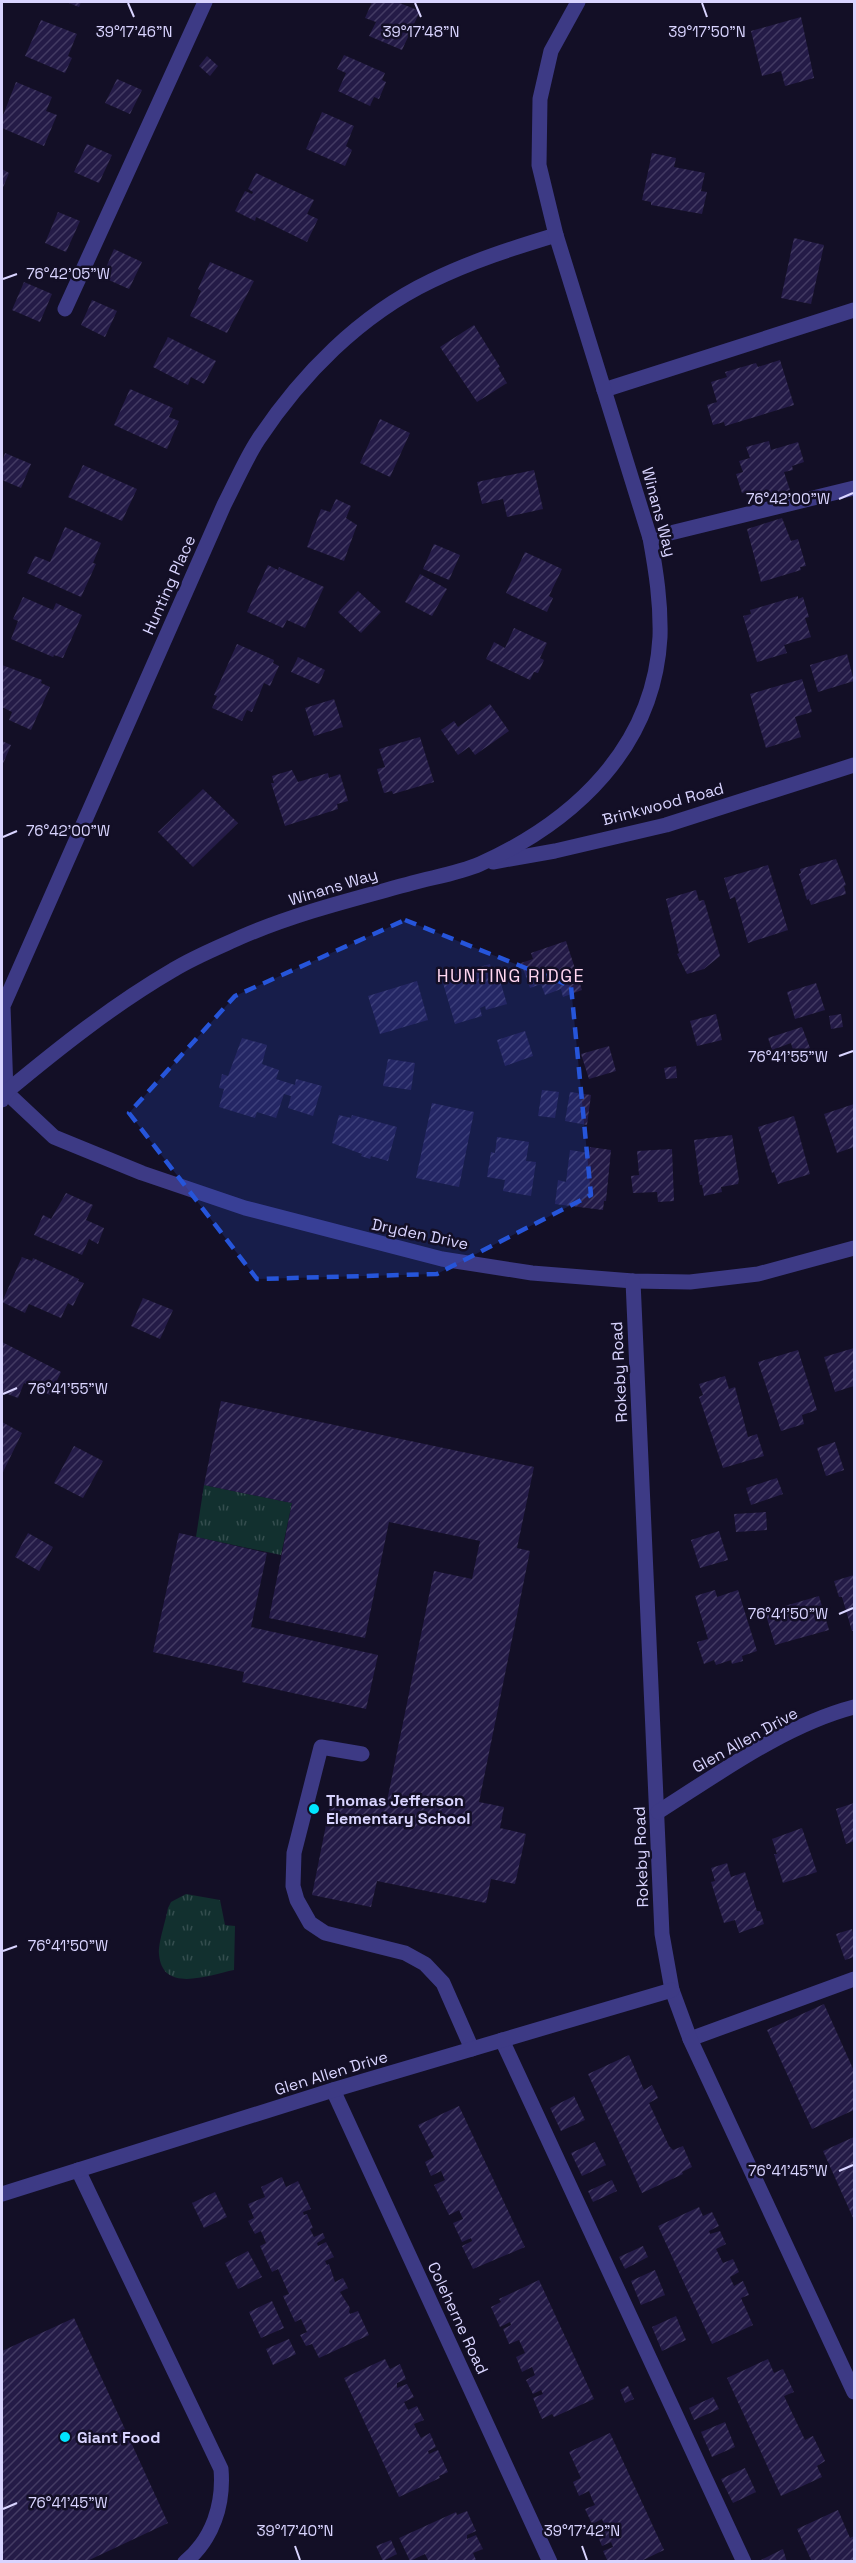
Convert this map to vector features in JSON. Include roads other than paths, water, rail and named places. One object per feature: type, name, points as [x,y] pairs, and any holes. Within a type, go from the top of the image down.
[{"type":"street","points":[[65,309],[205,2]]},
{"type":"street","name":"Winans Way","points":[[4,1096],[63,1045],[106,1013],[175,968],[243,936],[321,908],[478,864],[544,829],[583,799],[620,756],[644,712],[655,674],[660,637],[659,588],[650,538],[556,235],[539,165],[540,99],[551,51],[578,2]]},
{"type":"street","name":"Hunting Place","points":[[4,1096],[3,1006],[224,505],[257,441],[296,388],[337,345],[385,308],[430,281],[489,256],[556,235]]},
{"type":"street","points":[[604,390],[855,310]]},
{"type":"street","points":[[650,538],[855,488]]},
{"type":"street","name":"Brinkwood Road","points":[[478,864],[555,851],[666,825],[855,765]]},
{"type":"street","name":"Dryden Drive","points":[[4,1096],[54,1137],[142,1173],[245,1208],[442,1259],[532,1273],[633,1281],[690,1282],[758,1274],[855,1248]]},
{"type":"street","name":"Rokeby Road","points":[[633,1281],[662,1934],[672,1990],[690,2039],[855,2392]]},
{"type":"street","name":"Glen Allen Drive","points":[[657,1812],[742,1758],[802,1728],[855,1707]]},
{"type":"street","points":[[362,1754],[321,1747],[294,1853],[293,1886],[297,1900],[310,1923],[324,1933],[405,1953],[425,1964],[443,1983],[472,2049]]},
{"type":"street","points":[[690,2039],[855,1979]]},
{"type":"street","name":"Glen Allen Drive","points":[[2,2194],[333,2090],[672,1990]]},
{"type":"street","points":[[502,2040],[744,2562]]},
{"type":"street","name":"Coleherne Road","points":[[333,2090],[550,2562]]},
{"type":"street","points":[[78,2170],[221,2469],[223,2490],[218,2513],[197,2552],[185,2562]]},
{"type":"place","name":"Thomas Jefferson Elementary School","points":[[314,1809]]},
{"type":"place","name":"Giant Food","points":[[65,2437]]},
{"type":"district","name":"HUNTING RIDGE","points":[[511,975]]}]
